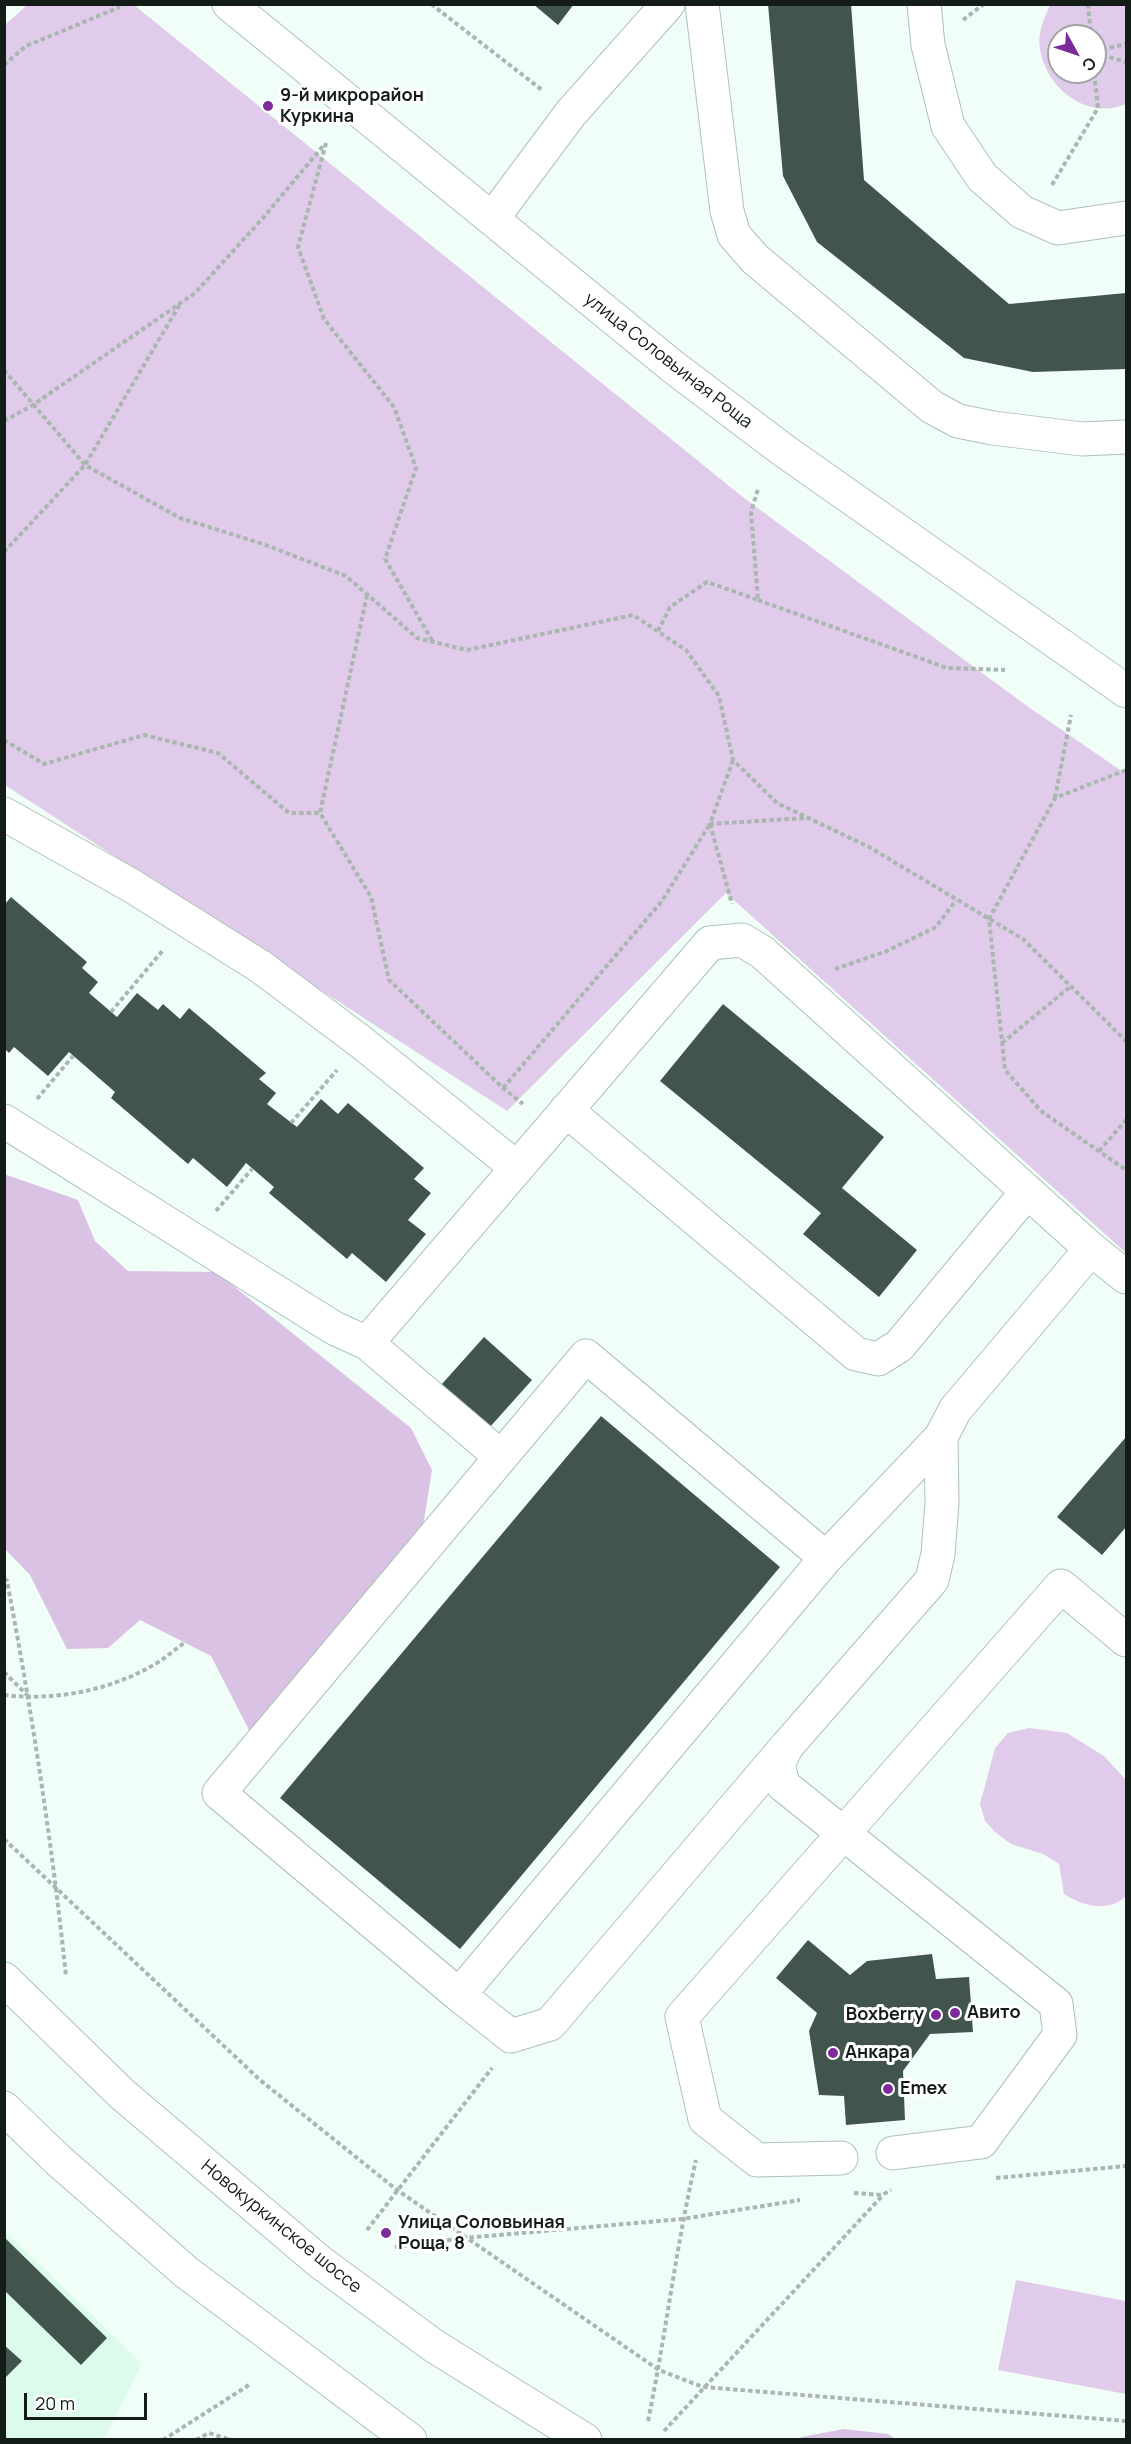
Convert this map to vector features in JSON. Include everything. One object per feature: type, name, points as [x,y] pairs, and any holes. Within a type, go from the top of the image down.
[{"type":"main road","name":"улица Соловьиная Роща","points":[[229,4],[672,366],[773,443],[1126,691]]},
{"type":"main road","points":[[492,219],[571,113],[668,4]]},
{"type":"main road","points":[[702,4],[727,211],[734,235],[755,259],[932,407],[958,421],[1082,439],[1126,437]]},
{"type":"main road","points":[[924,4],[928,45],[948,126],[982,177],[1022,212],[1058,228],[1126,218]]},
{"type":"main road","points":[[4,814],[132,886],[261,967],[361,1042],[517,1168]]},
{"type":"main road","points":[[366,1343],[710,943],[742,940],[762,952],[1090,1249],[1126,1277]]},
{"type":"main road","points":[[559,1119],[856,1354],[878,1359],[899,1346],[1027,1192]]},
{"type":"main road","points":[[9,1124],[334,1328],[366,1343],[501,1457]]},
{"type":"main road","points":[[459,1995],[826,1558],[941,1437],[954,1410],[1090,1249]]},
{"type":"main road","points":[[826,1558],[586,1356],[219,1793],[511,2036],[550,2024],[932,1580],[938,1554],[942,1503],[941,1437]]},
{"type":"main road","points":[[841,2158],[757,2160],[705,2119],[682,2017],[1061,1586],[1126,1640]]},
{"type":"main road","points":[[787,1746],[778,1764],[783,1785],[1056,2004],[1060,2035],[981,2142],[893,2153]]},
{"type":"main road","name":"Новокуркинское шоссе","points":[[4,1979],[122,2094],[321,2262],[434,2346],[585,2439]]},
{"type":"main road","points":[[4,2109],[58,2160],[186,2272],[410,2439]]},
{"type":"main road","points":[[542,2412],[554,2423],[562,2439]]},
{"type":"path","points":[[431,4],[571,113]]},
{"type":"path","points":[[1088,4],[1090,24]]},
{"type":"path","points":[[4,65],[26,46],[120,7]]},
{"type":"path","points":[[1107,49],[1126,44]]},
{"type":"path","points":[[1107,56],[1126,62]]},
{"type":"path","points":[[1033,217],[1098,108],[1095,84]]},
{"type":"path","points":[[4,421],[33,405],[195,293],[263,218],[326,143],[298,247],[324,319],[394,407],[416,468],[385,559],[433,642]]},
{"type":"path","points":[[4,552],[85,465],[182,301]]},
{"type":"path","points":[[4,370],[85,465],[180,518],[263,544],[346,576],[417,638],[467,651],[633,615],[686,650],[719,696],[733,760],[710,824],[662,901],[503,1088]]},
{"type":"path","points":[[758,489],[751,513],[758,600]]},
{"type":"path","points":[[658,631],[670,607],[707,582],[947,668],[1005,670]]},
{"type":"path","points":[[367,594],[320,813],[371,897],[389,980],[503,1088],[559,1119]]},
{"type":"path","points":[[1071,715],[1055,798],[989,919],[1005,1070],[1041,1111],[1126,1170]]},
{"type":"path","points":[[4,740],[44,764],[144,735],[218,753],[290,813],[320,813]]},
{"type":"path","points":[[733,760],[777,803],[869,847],[1023,939],[1126,1041]]},
{"type":"path","points":[[1055,798],[1126,770]]},
{"type":"path","points":[[710,824],[807,818]]},
{"type":"path","points":[[710,824],[742,940]]},
{"type":"path","points":[[795,982],[887,951],[936,927],[956,900]]},
{"type":"path","points":[[111,1012],[187,921]]},
{"type":"path","points":[[1002,1043],[1071,986]]},
{"type":"path","points":[[291,1123],[361,1042]]},
{"type":"path","points":[[9,1124],[74,1056]]},
{"type":"path","points":[[1099,1151],[1126,1120]]},
{"type":"path","points":[[192,1239],[252,1169]]},
{"type":"path","points":[[4,1578],[7,1581],[29,1698],[57,1890],[66,1976]]},
{"type":"path","points":[[4,1695],[29,1698],[102,1688],[150,1667],[184,1643]]},
{"type":"path","points":[[4,1671],[29,1698]]},
{"type":"path","points":[[4,1839],[261,2080],[398,2190],[464,2238],[659,2370],[703,2387],[1126,2421]]},
{"type":"path","points":[[367,2230],[504,2053],[511,2036]]},
{"type":"path","points":[[648,2421],[659,2370],[682,2219],[705,2119]]},
{"type":"path","points":[[988,2179],[1126,2166]]},
{"type":"path","points":[[664,2431],[882,2195],[896,2187]]},
{"type":"path","points":[[852,2193],[882,2195]]},
{"type":"path","points":[[394,2247],[464,2238],[682,2219],[808,2198]]},
{"type":"path","points":[[163,2439],[249,2385]]},
{"type":"path","points":[[196,2439],[208,2433],[231,2439]]},
{"type":"shaded area","points":[[27,5],[134,5],[744,498],[1027,706],[1126,774],[1126,1253],[726,893],[507,1111],[5,785],[5,25]]},
{"type":"shaded area","points":[[1050,5],[1126,5],[1126,104],[1111,108],[1097,108],[1083,104],[1071,98],[1057,84],[1107,84],[1107,24],[1047,24],[1047,70],[1039,43],[1043,21]]},
{"type":"shaded area","points":[[4,1174],[78,1200],[95,1241],[128,1271],[216,1272],[411,1428],[432,1470],[421,1539],[250,1732],[211,1656],[140,1620],[108,1648],[67,1649],[30,1575],[5,1549]]},
{"type":"shaded area","points":[[1029,1728],[1067,1733],[1104,1756],[1126,1780],[1126,1896],[1112,1905],[1095,1906],[1079,1902],[1064,1894],[1059,1864],[1043,1854],[1011,1844],[985,1821],[980,1804],[995,1748],[1008,1733]]},
{"type":"shaded area","points":[[4,2230],[142,2364],[104,2439],[5,2439]]},
{"type":"shaded area","points":[[1016,2280],[1126,2301],[1126,2394],[998,2370]]},
{"type":"shaded area","points":[[844,2429],[888,2434],[895,2439],[801,2439],[801,2437]]},
{"type":"building","points":[[533,4],[574,4],[558,25]]},
{"type":"building","points":[[768,4],[851,4],[864,180],[1009,304],[1126,293],[1126,369],[1033,372],[964,358],[817,242],[783,176]]},
{"type":"building","points":[[11,897],[87,962],[82,968],[98,982],[89,993],[117,1017],[137,993],[158,1010],[163,1004],[180,1019],[189,1008],[266,1073],[259,1079],[276,1093],[267,1104],[297,1127],[321,1099],[338,1114],[348,1103],[424,1168],[414,1179],[431,1193],[408,1220],[426,1234],[386,1282],[352,1253],[347,1259],[269,1193],[274,1187],[246,1163],[227,1187],[193,1158],[188,1164],[111,1098],[115,1092],[69,1052],[48,1076],[14,1047],[9,1053],[5,1049],[5,904]]},
{"type":"building","points":[[723,1004],[884,1137],[842,1188],[917,1250],[879,1297],[803,1234],[821,1213],[660,1081]]},
{"type":"building","points":[[484,1337],[532,1380],[481,1437],[433,1394]]},
{"type":"building","points":[[601,1416],[780,1567],[460,1949],[280,1798]]},
{"type":"building","points":[[1126,1437],[1126,1527],[1102,1555],[1057,1517]]},
{"type":"building","points":[[808,1940],[850,1975],[867,1961],[932,1954],[936,1979],[969,1977],[973,2032],[930,2034],[903,2071],[905,2120],[846,2125],[844,2096],[819,2095],[809,2031],[817,2013],[776,1978]]},
{"type":"building","points":[[4,2237],[107,2338],[81,2365],[4,2290]]},
{"type":"building","points":[[4,2345],[22,2361],[4,2379]]},
{"type":"place","name":"9-й микрорайон Куркина","points":[[268,106]]},
{"type":"place","name":"Авито","points":[[955,2013]]},
{"type":"place","name":"Boxberry","points":[[936,2015]]},
{"type":"place","name":"Анкара","points":[[833,2053]]},
{"type":"place","name":"Emex","points":[[888,2089]]},
{"type":"place","name":"Улица Соловьиная Роща, 8","points":[[386,2233]]}]
